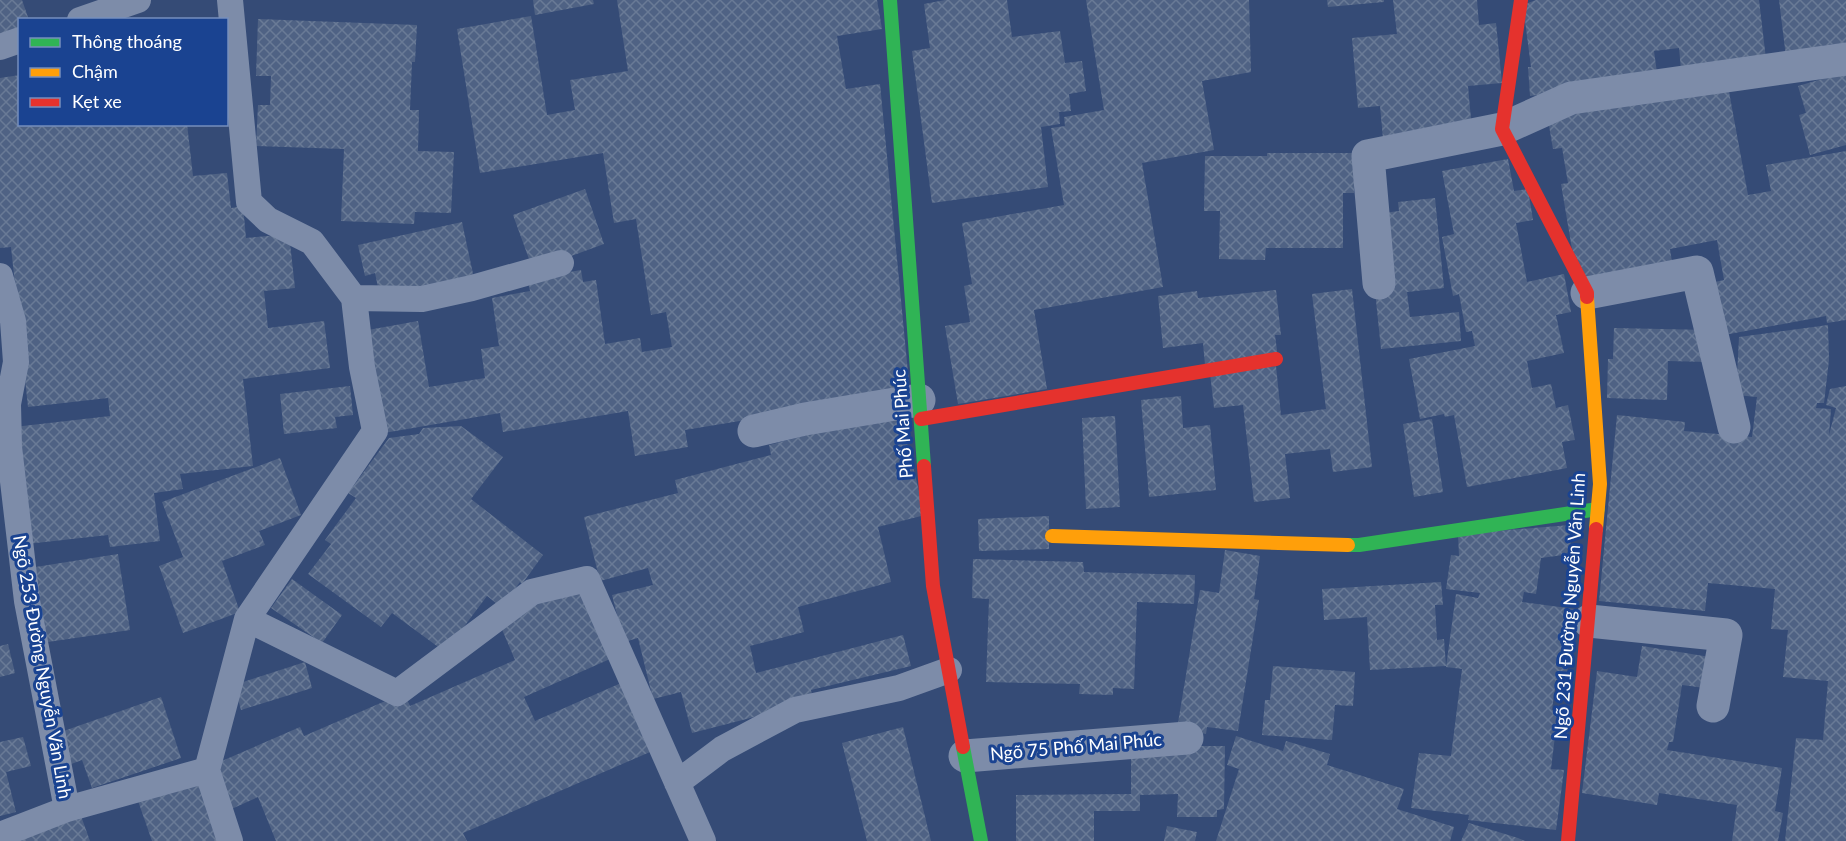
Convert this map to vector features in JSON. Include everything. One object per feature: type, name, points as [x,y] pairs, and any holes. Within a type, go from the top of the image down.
[{"type":"street","name":"Phố Mai Phúc","points":[[890,0],[933,586],[981,841]]},
{"type":"street","points":[[1502,129],[1521,0]]},
{"type":"street","points":[[1379,283],[1368,156],[1502,129],[1571,98],[1846,59]]},
{"type":"street","name":"Ngõ 231 Đường Nguyễn Văn Linh","points":[[1502,129],[1587,293],[1600,484],[1568,841]]},
{"type":"street","points":[[1587,293],[1697,272],[1734,427]]},
{"type":"street","points":[[754,431],[805,419],[920,410],[1276,359]]},
{"type":"street","points":[[1052,536],[1359,545],[1598,509]]},
{"type":"street","points":[[1589,621],[1726,635],[1713,706]]},
{"type":"street","name":"Ngõ 75 Phố Mai Phúc","points":[[965,756],[1187,738]]},
{"type":"lane","points":[[87,18],[138,0]]},
{"type":"lane","points":[[230,0],[249,202],[268,220],[312,242],[354,298],[362,367],[375,431],[246,619],[207,770],[230,841]]},
{"type":"lane","points":[[0,47],[18,41]]},
{"type":"lane","points":[[354,298],[422,299],[472,288],[561,263]]},
{"type":"lane","name":"Ngõ 253 Đường Nguyễn Văn Linh","points":[[0,276],[13,321],[16,362],[8,405],[9,447],[27,601],[67,809]]},
{"type":"lane","points":[[246,619],[397,693],[532,592],[587,579],[703,841]]},
{"type":"lane","points":[[677,783],[722,749],[795,710],[899,688],[949,670]]},
{"type":"lane","points":[[0,835],[67,809],[207,770]]},
{"type":"building","points":[[0,0],[22,0],[28,18],[18,18],[18,38],[0,43]]},
{"type":"building","points":[[533,0],[593,0],[594,4],[535,15]]},
{"type":"building","points":[[617,0],[877,0],[882,29],[837,36],[846,89],[880,84],[910,393],[685,430],[688,447],[635,456],[628,411],[503,432],[500,413],[384,433],[368,330],[418,321],[429,387],[485,378],[481,349],[499,346],[492,298],[530,291],[528,279],[581,270],[583,282],[596,280],[605,344],[640,338],[642,352],[672,347],[666,312],[651,315],[636,219],[614,223],[603,153],[480,173],[457,29],[531,16],[547,115],[575,110],[570,80],[628,71]]},
{"type":"building","points":[[945,0],[1007,0],[1012,37],[1060,31],[1065,63],[1082,61],[1086,91],[1069,94],[1071,111],[1059,112],[1060,124],[1041,127],[1048,187],[932,203],[912,51],[930,48],[924,4]]},
{"type":"building","points":[[1086,0],[1249,0],[1251,72],[1202,81],[1214,150],[1142,163],[1163,287],[1034,310],[1047,389],[958,404],[945,326],[970,322],[964,286],[972,284],[962,223],[1064,205],[1051,128],[1065,126],[1064,117],[1104,110]]},
{"type":"building","points":[[1327,0],[1384,0],[1384,2],[1328,7]]},
{"type":"building","points":[[1393,0],[1477,0],[1479,25],[1496,23],[1502,83],[1468,86],[1472,130],[1383,139],[1380,106],[1358,108],[1352,38],[1397,34]]},
{"type":"building","points":[[1536,0],[1759,0],[1766,59],[1681,70],[1679,48],[1654,51],[1658,80],[1530,96],[1528,67],[1531,67],[1523,5]]},
{"type":"building","points":[[1779,0],[1846,0],[1846,43],[1820,46],[1820,52],[1786,57]]},
{"type":"building","points":[[258,19],[417,25],[415,62],[412,62],[410,110],[419,110],[418,151],[454,152],[451,213],[415,212],[414,224],[341,221],[344,149],[256,146],[258,105],[270,105],[271,76],[256,76]]},
{"type":"building","points":[[1846,72],[1846,145],[1810,155],[1799,115],[1806,113],[1798,86]]},
{"type":"building","points":[[18,75],[18,126],[187,126],[193,176],[227,173],[231,208],[243,206],[246,238],[289,234],[295,288],[264,291],[268,328],[324,321],[330,368],[243,379],[253,466],[180,474],[183,489],[154,493],[160,541],[110,547],[108,535],[27,544],[14,427],[110,416],[108,398],[28,407],[11,247],[0,248],[0,78]]},
{"type":"building","points":[[1727,81],[1748,195],[1771,191],[1766,165],[1846,151],[1846,320],[1827,323],[1826,316],[1719,336],[1710,283],[1724,280],[1717,240],[1670,249],[1672,262],[1587,279],[1572,249],[1561,184],[1568,183],[1562,148],[1553,149],[1547,114]]},
{"type":"building","points":[[1267,153],[1354,153],[1354,193],[1343,193],[1343,248],[1266,248],[1265,260],[1219,259],[1220,211],[1204,211],[1205,156],[1267,156]]},
{"type":"building","points":[[1508,159],[1514,191],[1528,189],[1533,220],[1516,223],[1527,282],[1564,274],[1571,312],[1556,315],[1564,353],[1527,361],[1532,388],[1551,384],[1556,408],[1568,405],[1575,440],[1562,442],[1567,468],[1467,487],[1454,415],[1445,417],[1444,414],[1420,419],[1409,359],[1475,346],[1472,331],[1466,332],[1459,294],[1453,296],[1442,237],[1454,234],[1442,171]]},
{"type":"building","points":[[585,189],[604,244],[533,270],[513,215]]},
{"type":"building","points":[[1435,198],[1444,288],[1407,292],[1410,317],[1459,312],[1461,341],[1381,349],[1375,291],[1375,214],[1399,211],[1398,202]]},
{"type":"building","points":[[462,222],[475,283],[380,297],[375,273],[365,276],[358,245]]},
{"type":"building","points":[[1352,289],[1372,467],[1333,472],[1330,449],[1285,454],[1290,498],[1254,502],[1243,405],[1214,408],[1210,373],[1276,366],[1281,415],[1326,409],[1312,294]]},
{"type":"building","points":[[1276,290],[1281,335],[1275,335],[1278,358],[1205,365],[1203,343],[1163,348],[1158,296],[1197,291],[1198,298]]},
{"type":"building","points":[[1828,325],[1829,360],[1824,403],[1817,403],[1816,408],[1831,409],[1829,435],[1836,408],[1826,405],[1830,389],[1846,386],[1846,841],[1785,841],[1796,738],[1823,740],[1828,681],[1783,677],[1788,630],[1771,629],[1775,589],[1708,583],[1705,611],[1599,601],[1617,415],[1685,422],[1684,431],[1752,437],[1757,397],[1736,395],[1739,337]]},
{"type":"building","points":[[1614,328],[1708,330],[1708,362],[1668,361],[1667,400],[1607,398],[1608,359],[1613,359]]},
{"type":"building","points":[[350,386],[353,415],[335,417],[337,428],[284,434],[280,394]]},
{"type":"building","points":[[1181,396],[1183,428],[1210,425],[1216,490],[1149,497],[1141,400]]},
{"type":"building","points":[[899,411],[925,515],[878,527],[891,582],[798,607],[804,632],[750,646],[756,673],[903,635],[911,666],[811,690],[813,702],[692,733],[681,692],[653,699],[638,638],[624,642],[612,595],[653,585],[648,568],[600,581],[584,517],[678,493],[675,480],[771,455],[769,445]]},
{"type":"building","points":[[1115,416],[1120,507],[1086,509],[1082,418]]},
{"type":"building","points":[[1432,419],[1443,492],[1414,497],[1403,424]]},
{"type":"building","points":[[461,426],[503,457],[471,499],[543,555],[522,584],[520,582],[501,607],[487,596],[445,652],[392,613],[381,627],[308,574],[331,544],[325,540],[356,498],[348,493],[389,438],[419,434],[423,428]]},
{"type":"building","points":[[280,458],[301,515],[259,531],[265,545],[222,561],[240,612],[183,633],[159,566],[183,557],[162,502]]},
{"type":"building","points":[[1049,516],[1049,549],[979,551],[978,519]]},
{"type":"building","points":[[1570,525],[1571,554],[1541,558],[1536,594],[1524,592],[1522,602],[1575,609],[1566,682],[1556,680],[1552,710],[1570,712],[1567,737],[1555,736],[1551,769],[1564,770],[1556,830],[1468,820],[1469,815],[1411,808],[1419,753],[1451,756],[1462,669],[1446,667],[1456,594],[1478,598],[1480,593],[1446,589],[1451,555],[1459,556],[1458,534]]},
{"type":"building","points":[[1225,550],[1260,556],[1254,599],[1259,600],[1238,731],[1207,727],[1206,734],[1177,729],[1200,590],[1219,593]]},
{"type":"building","points":[[118,554],[130,630],[41,643],[29,568]]},
{"type":"building","points":[[973,559],[1083,562],[1084,572],[1195,575],[1194,604],[1137,602],[1134,689],[1113,688],[1113,695],[1079,694],[1080,684],[986,682],[989,599],[972,598]]},
{"type":"building","points":[[292,579],[342,615],[322,643],[271,608]]},
{"type":"building","points":[[1441,582],[1443,605],[1435,605],[1437,640],[1444,639],[1446,666],[1370,670],[1367,617],[1324,620],[1322,589]]},
{"type":"building","points":[[578,584],[610,659],[524,697],[535,721],[621,683],[650,752],[463,833],[467,841],[276,841],[258,797],[227,811],[208,767],[300,727],[304,736],[404,693],[410,706],[515,660],[498,620]]},
{"type":"building","points":[[8,644],[15,673],[0,677],[0,646]]},
{"type":"building","points":[[1642,646],[1710,657],[1705,688],[1682,685],[1673,742],[1669,742],[1667,750],[1782,768],[1775,811],[1783,813],[1778,841],[1732,841],[1737,805],[1659,793],[1657,805],[1582,793],[1597,671],[1637,677]]},
{"type":"building","points":[[305,662],[312,688],[241,710],[234,685]]},
{"type":"building","points":[[1273,666],[1355,672],[1353,706],[1335,705],[1332,740],[1262,735],[1265,700],[1270,700]]},
{"type":"building","points":[[161,697],[181,758],[92,788],[82,760],[66,766],[55,734]]},
{"type":"building","points":[[903,727],[931,841],[867,841],[842,743]]},
{"type":"building","points":[[1236,736],[1283,751],[1286,741],[1330,754],[1327,765],[1404,789],[1397,809],[1454,827],[1450,841],[1216,841],[1239,769],[1227,765]]},
{"type":"building","points":[[23,737],[31,766],[6,772],[16,812],[0,816],[0,742]]},
{"type":"building","points":[[1131,746],[1225,746],[1224,809],[1217,810],[1217,817],[1177,817],[1178,794],[1140,795],[1140,811],[1094,811],[1094,841],[1016,841],[1016,795],[1131,794]]},
{"type":"building","points":[[198,777],[220,841],[152,841],[137,798]]},
{"type":"building","points":[[81,816],[90,841],[10,841]]},
{"type":"building","points":[[1469,823],[1518,838],[1525,841],[1461,841]]},
{"type":"building","points":[[1167,826],[1197,832],[1195,841],[1164,841]]},
{"type":"traffic: fast","points":[[890,0],[924,466]]},
{"type":"traffic: fast","points":[[1348,545],[1598,509]]},
{"type":"traffic: fast","points":[[963,747],[981,841]]},
{"type":"traffic: slow","points":[[1587,297],[1600,484],[1596,529]]},
{"type":"traffic: slow","points":[[1052,536],[1348,545]]},
{"type":"traffic: jam","points":[[1521,0],[1502,129],[1587,293],[1587,297]]},
{"type":"traffic: jam","points":[[921,419],[1276,359]]},
{"type":"traffic: jam","points":[[924,466],[933,586],[963,747]]},
{"type":"traffic: jam","points":[[1568,841],[1596,529]]}]
